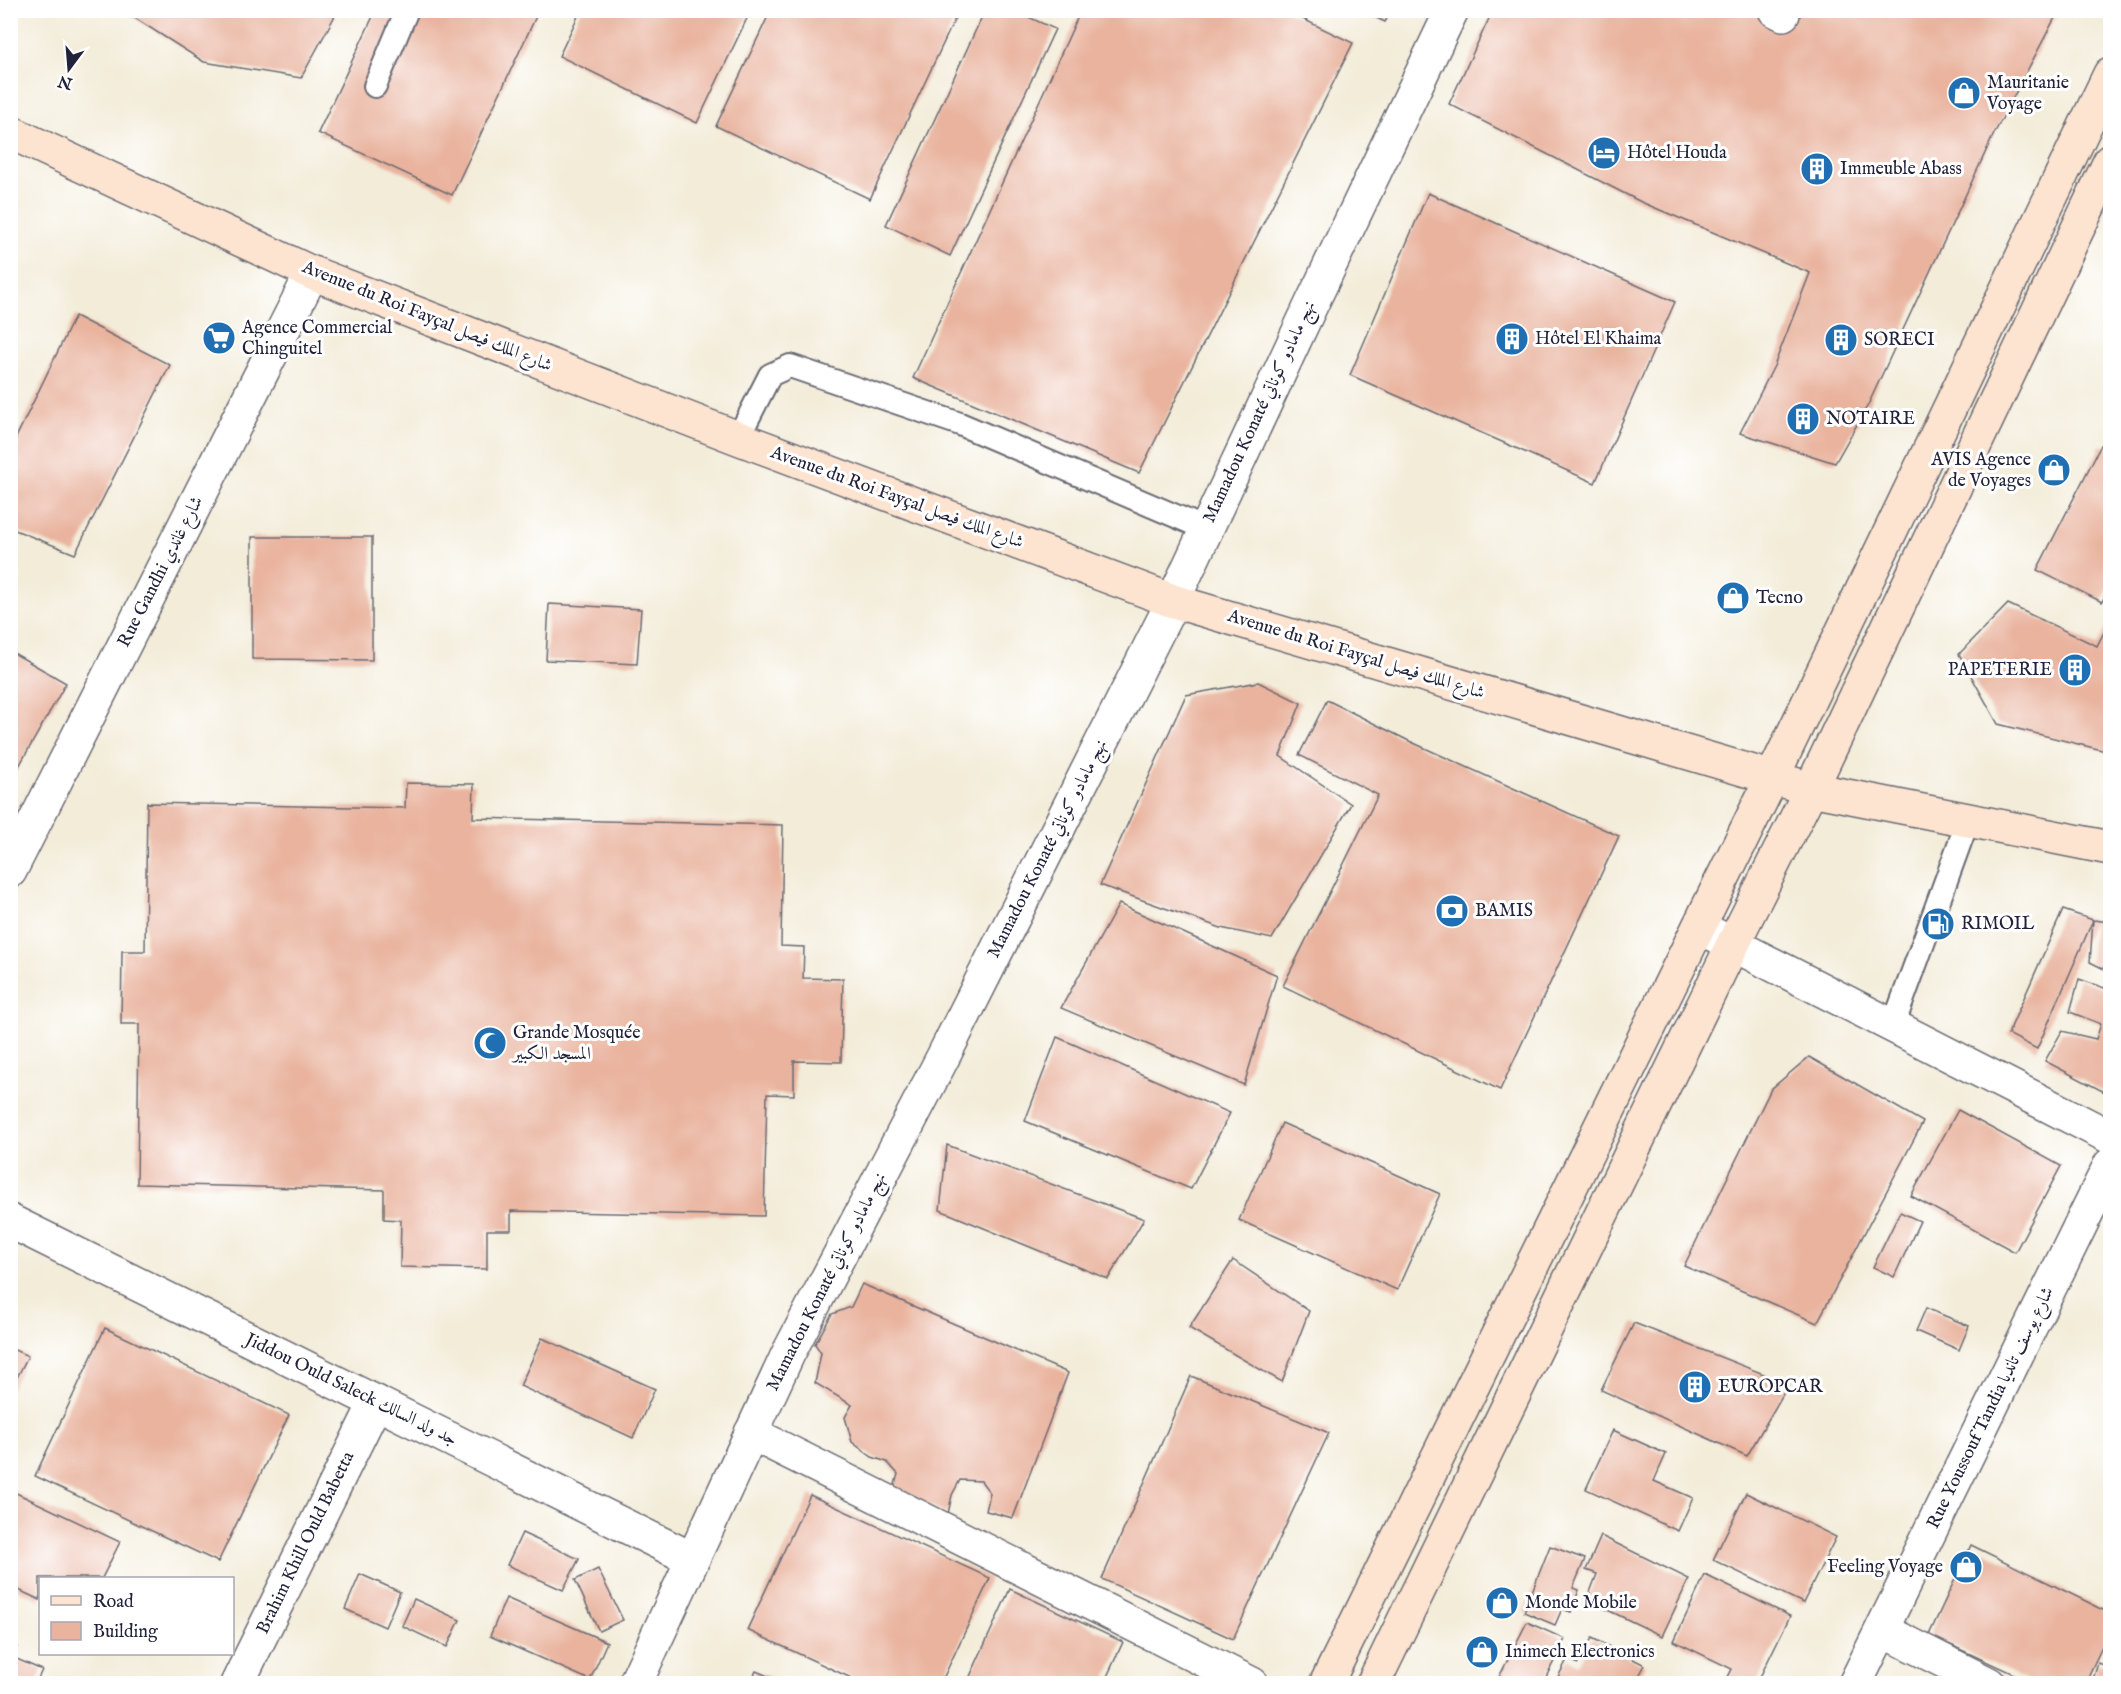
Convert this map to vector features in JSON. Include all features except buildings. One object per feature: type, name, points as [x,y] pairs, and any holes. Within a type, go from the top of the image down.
[{"type":"street","name":"Mamadou Konaté نهج مامادو كوناتي","points":[[634,1683],[788,1354],[942,1059],[1173,601],[1311,303],[1452,10]]},
{"type":"street","points":[[1326,1683],[1772,778],[2110,74]]},
{"type":"street","name":"Avenue du Roi Fayçal شارع الملك فيصل","points":[[10,132],[312,273],[738,438],[1173,601],[1810,789],[2110,848]]},
{"type":"street","points":[[1373,1683],[1810,789],[2110,161]]},
{"type":"street","name":"Rue Gandhi شارع غاندي","points":[[10,871],[312,273]]},
{"type":"street","points":[[1699,927],[2110,1137]]},
{"type":"street","name":"Rue Youssouf Tandia شارع يوسف تانديا","points":[[1855,1683],[2110,1165]]},
{"type":"street","name":"Jiddou Ould Saleck جد ولد السالك","points":[[10,1221],[692,1559]]},
{"type":"street","name":"Brahim Khill Ould Babetta","points":[[237,1683],[376,1402]]},
{"type":"street","points":[[751,1433],[1252,1683]]},
{"type":"street","points":[[1882,1630],[1989,1683]]},
{"type":"lane","points":[[375,86],[407,10]]},
{"type":"lane","points":[[738,438],[770,375],[790,366],[960,424],[1206,529]]},
{"type":"lane","points":[[1893,1026],[1968,820]]},
{"type":"place","name":"Mauritanie Voyage","points":[[1964,93]]},
{"type":"place","name":"Hôtel Houda","points":[[1604,153]]},
{"type":"place","name":"Immeuble Abass","points":[[1817,169]]},
{"type":"place","name":"Agence Commercial Chinguitel","points":[[219,338]]},
{"type":"place","name":"Hôtel El Khaima","points":[[1512,339]]},
{"type":"place","name":"SORECI","points":[[1841,340]]},
{"type":"place","name":"NOTAIRE","points":[[1803,419]]},
{"type":"place","name":"AVIS Agence de Voyages","points":[[2054,470]]},
{"type":"place","name":"Tecno","points":[[1733,598]]},
{"type":"place","name":"PAPETERIE","points":[[2075,670]]},
{"type":"place","name":"BAMIS","points":[[1452,911]]},
{"type":"place","name":"RIMOIL","points":[[1938,924]]},
{"type":"place","name":"Grande Mosquée المسجد الكبير","points":[[490,1043]]},
{"type":"place","name":"EUROPCAR","points":[[1695,1387]]},
{"type":"place","name":"Feeling Voyage","points":[[1966,1567]]},
{"type":"place","name":"Monde Mobile","points":[[1502,1603]]},
{"type":"place","name":"Inimech Electronics","points":[[1482,1652]]}]
